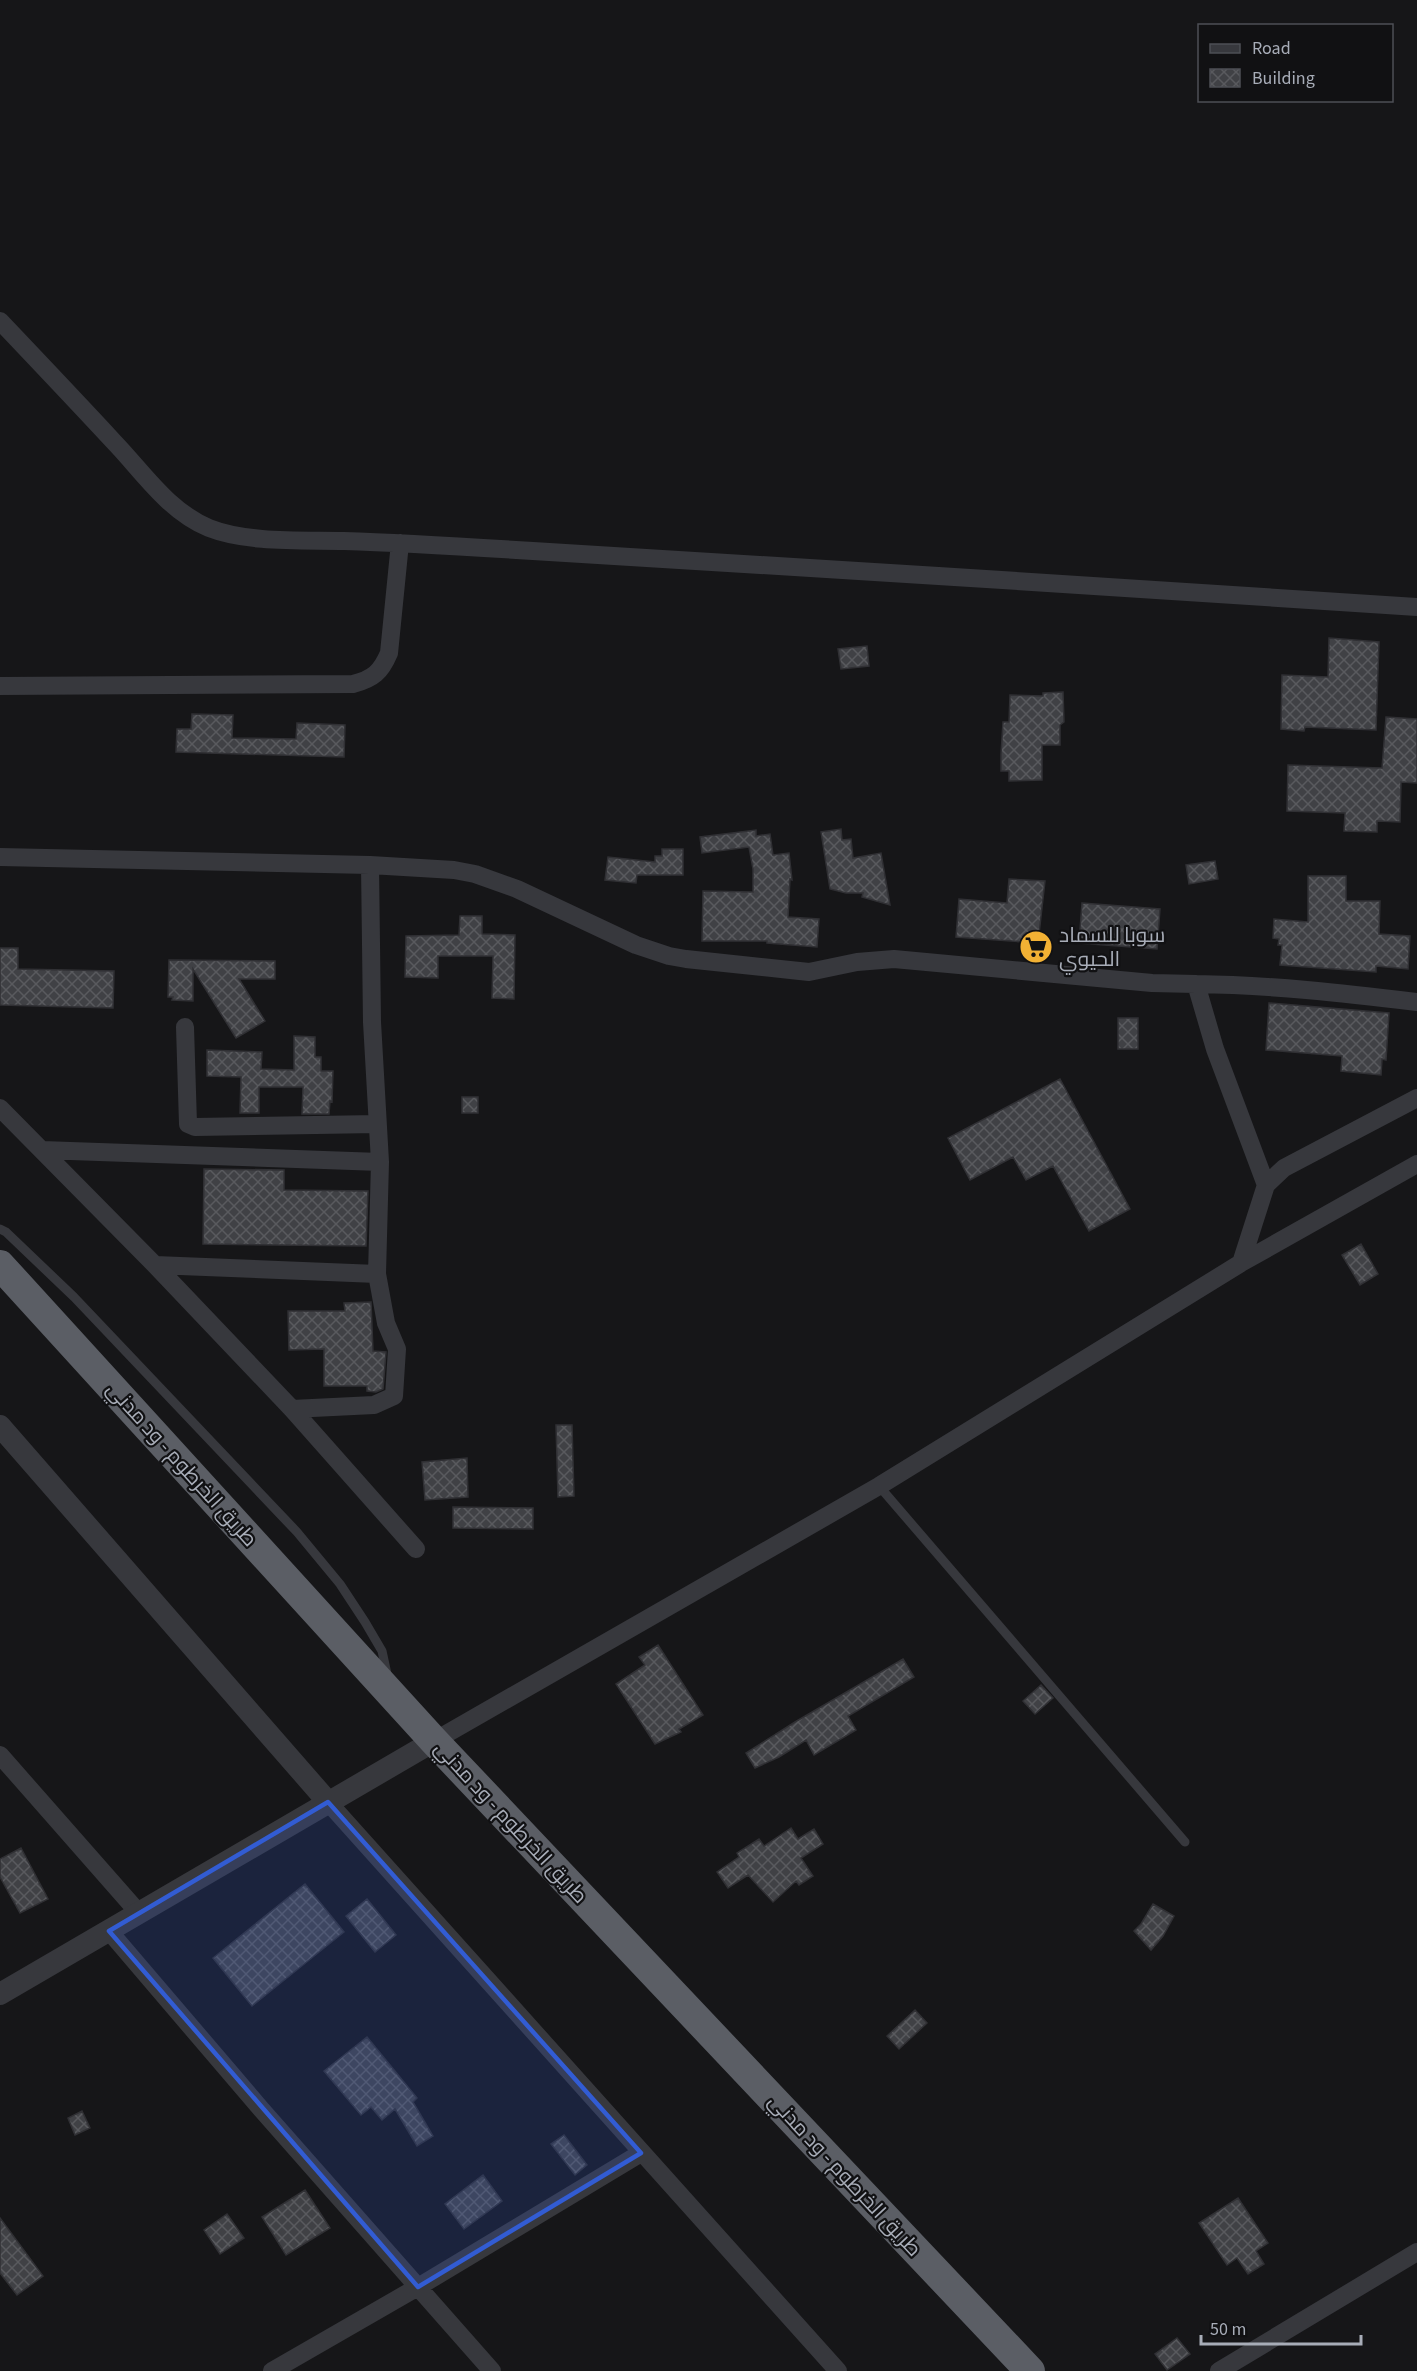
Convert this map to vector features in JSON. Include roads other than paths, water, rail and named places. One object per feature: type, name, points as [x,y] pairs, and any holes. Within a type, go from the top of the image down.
[{"type":"highway","name":"طريق الخرطوم - ود مدني","points":[[0,1265],[434,1741],[1030,2371]]},
{"type":"street","points":[[0,321],[119,447],[142,475],[188,518],[211,529],[273,539],[400,543],[1417,607]]},
{"type":"street","points":[[0,686],[353,684],[369,680],[382,668],[389,653],[400,543]]},
{"type":"street","points":[[0,857],[370,865],[454,870],[475,874],[516,890],[620,939],[652,951],[686,959],[809,972],[866,960],[894,959],[1152,983],[1246,985],[1329,991],[1417,1002]]},
{"type":"street","points":[[292,1409],[368,1406],[394,1396],[397,1349],[386,1323],[377,1274],[381,1162],[372,1022],[370,865]]},
{"type":"street","points":[[1196,984],[1215,1049],[1266,1185]]},
{"type":"street","points":[[185,1027],[188,1124],[195,1127],[377,1124]]},
{"type":"street","points":[[1241,1263],[1266,1185],[1284,1168],[1417,1098]]},
{"type":"street","points":[[0,1108],[155,1265],[292,1409],[416,1549]]},
{"type":"street","points":[[42,1150],[381,1162]]},
{"type":"street","points":[[0,1994],[138,1912],[879,1486],[1241,1263],[1417,1164]]},
{"type":"street","points":[[155,1265],[377,1274]]},
{"type":"street","points":[[0,1426],[328,1803],[838,2371]]},
{"type":"street","points":[[0,1755],[138,1912]]},
{"type":"street","points":[[109,1931],[261,2109],[492,2371]]},
{"type":"street","points":[[272,2371],[418,2287],[641,2153]]},
{"type":"street","points":[[1219,2371],[1417,2253]]},
{"type":"lane","points":[[0,1229],[6,1232],[74,1297],[297,1532],[340,1584],[365,1622],[381,1651],[391,1693]]},
{"type":"lane","points":[[879,1486],[1185,1842]]},
{"type":"place","name":"سوبا للسماد الحيوي","points":[[1036,947]]}]
